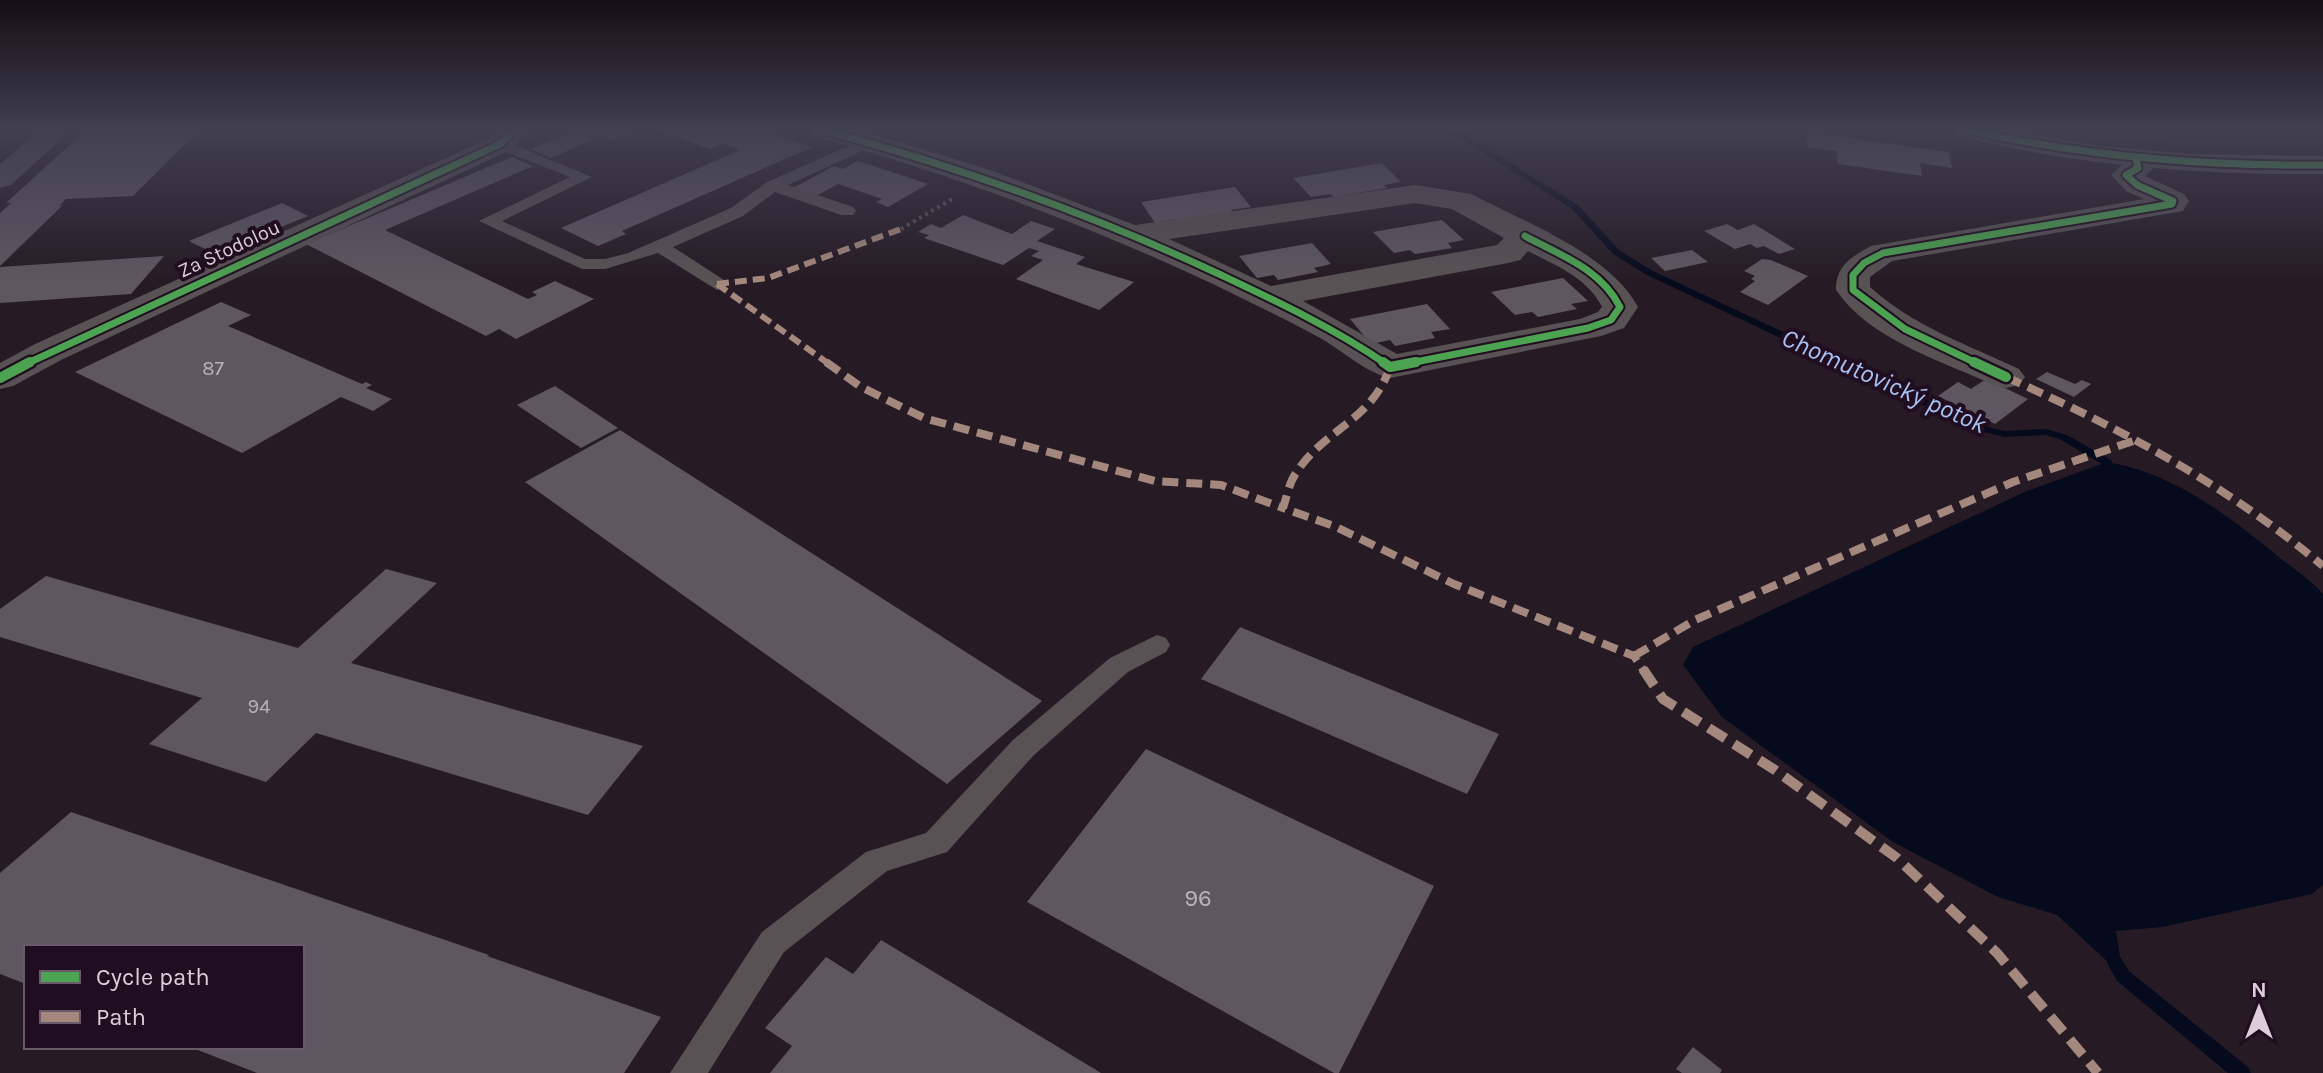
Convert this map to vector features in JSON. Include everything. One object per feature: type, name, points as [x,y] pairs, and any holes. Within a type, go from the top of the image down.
[{"type":"street","name":"Za Stodolou","points":[[0,378],[48,352],[415,180]]},
{"type":"street","points":[[993,180],[1136,234],[1268,297],[1365,348],[1390,367],[1588,328],[1611,320],[1620,307],[1615,293],[1596,277],[1525,236],[1460,201],[1415,194],[1136,234]]},
{"type":"street","points":[[2006,377],[1891,320],[1853,290],[1853,275],[1864,263],[1883,253],[2172,204],[2173,201],[2132,180]]},
{"type":"street","points":[[1268,297],[1508,253],[1525,236]]},
{"type":"street","points":[[0,343],[48,352]]},
{"type":"lane","points":[[577,180],[488,221],[582,264],[605,264],[660,246],[737,212],[786,180]]},
{"type":"lane","points":[[773,186],[847,211]]},
{"type":"lane","points":[[660,246],[717,284]]},
{"type":"lane","points":[[688,1073],[773,942],[877,861],[936,843],[1023,748],[1119,665],[1157,645]]},
{"type":"path","points":[[901,229],[984,180]]},
{"type":"water","points":[[2107,462],[2155,476],[2200,498],[2308,579],[2323,594],[2323,885],[2312,894],[2163,927],[2116,931],[2123,976],[2057,915],[1998,897],[1893,842],[1722,717],[1683,665],[1693,647],[2027,491]]},
{"type":"building","points":[[31,180],[149,180],[133,196],[66,199],[0,266],[0,213],[11,203],[6,203]]},
{"type":"building","points":[[457,180],[500,180],[385,230],[528,299],[537,295],[532,292],[555,281],[594,299],[516,339],[499,329],[486,336],[306,244]]},
{"type":"building","points":[[671,180],[737,180],[622,231],[626,234],[598,246],[561,228]]},
{"type":"building","points":[[808,180],[916,180],[928,184],[888,207],[876,202],[882,199],[838,184],[816,196],[793,188]]},
{"type":"building","points":[[1295,180],[1401,182],[1383,185],[1387,188],[1334,197],[1330,194],[1311,197]]},
{"type":"building","points":[[1235,187],[1251,207],[1231,210],[1234,214],[1178,223],[1175,219],[1155,223],[1141,202]]},
{"type":"building","points":[[282,203],[308,216],[215,254],[189,241]]},
{"type":"building","points":[[963,215],[1012,234],[1031,221],[1055,229],[1037,241],[1085,257],[1076,264],[1134,282],[1099,310],[1016,279],[1043,260],[1031,256],[1039,251],[1029,248],[1003,265],[924,238],[929,235],[918,232],[931,224],[941,228]]},
{"type":"building","points":[[1442,220],[1464,240],[1448,243],[1452,248],[1415,254],[1410,250],[1394,253],[1373,232]]},
{"type":"building","points":[[1727,224],[1738,230],[1754,224],[1795,249],[1779,254],[1764,246],[1757,248],[1750,244],[1735,249],[1704,231]]},
{"type":"building","points":[[1312,243],[1331,264],[1314,268],[1318,272],[1278,280],[1274,275],[1257,278],[1239,256]]},
{"type":"building","points":[[1692,250],[1708,262],[1665,271],[1651,258]]},
{"type":"building","points":[[164,256],[131,294],[0,303],[0,267]]},
{"type":"building","points":[[1762,259],[1808,276],[1768,305],[1740,292],[1755,281],[1751,279],[1755,276],[1744,271]]},
{"type":"building","points":[[1563,278],[1588,301],[1571,304],[1577,309],[1538,317],[1532,312],[1515,315],[1491,292]]},
{"type":"building","points":[[221,302],[251,315],[228,326],[362,384],[366,382],[372,385],[366,388],[392,399],[373,411],[341,397],[242,453],[75,372]]},
{"type":"building","points":[[1427,304],[1450,329],[1431,332],[1435,338],[1395,346],[1390,340],[1371,344],[1350,319]]},
{"type":"building","points":[[2047,372],[2075,384],[2082,380],[2091,384],[2074,397],[2036,379]]},
{"type":"building","points":[[1986,379],[2028,399],[1995,424],[1938,396],[1958,382],[1971,389]]},
{"type":"building","points":[[555,386],[618,428],[581,448],[517,405]]},
{"type":"building","points":[[620,430],[1042,701],[947,784],[525,482]]},
{"type":"building","points":[[386,569],[437,583],[351,663],[643,746],[588,815],[316,733],[266,782],[149,744],[202,698],[0,637],[0,609],[46,576],[298,648]]},
{"type":"building","points":[[1240,627],[1499,734],[1467,794],[1201,679]]},
{"type":"building","points":[[1146,749],[1434,886],[1339,1073],[1334,1073],[1027,902]]},
{"type":"building","points":[[71,812],[661,1017],[624,1073],[257,1073],[195,1049],[304,1049],[304,945],[24,945],[24,983],[0,974],[0,873]]},
{"type":"building","points":[[881,940],[1101,1073],[770,1073],[792,1046],[765,1028],[826,957],[853,974]]},
{"type":"building","points":[[1693,1047],[1722,1070],[1720,1073],[1682,1073],[1676,1069]]},
{"type":"waterway","name":"Chomutovický potok","points":[[1532,180],[1575,207],[1616,252],[1648,272],[1980,428],[2004,434],[2046,432],[2063,437],[2107,462],[2113,476]]},
{"type":"waterway","name":"Chomutovický potok","points":[[2115,963],[2123,976],[2242,1073]]},
{"type":"marked path","points":[[717,284],[768,278],[901,229]]},
{"type":"marked path","points":[[717,284],[861,387],[924,418],[1155,481],[1221,485],[1283,508]]},
{"type":"marked path","points":[[1390,367],[1375,400],[1296,472],[1283,508],[1334,526],[1454,584],[1634,656],[1663,699],[1775,770],[1897,858],[1997,953],[2098,1073]]},
{"type":"marked path","points":[[2006,377],[2132,436],[2173,459],[2251,508],[2323,566]]},
{"type":"marked path","points":[[1634,656],[1695,620],[2013,482],[2136,440]]},
{"type":"cycle path","points":[[0,378],[48,352],[422,180]]},
{"type":"cycle path","points":[[991,180],[1180,256],[1312,319],[1390,367],[1588,328],[1611,320],[1620,307],[1604,284],[1580,265],[1525,236]]},
{"type":"cycle path","points":[[2006,377],[1925,340],[1886,318],[1853,290],[1853,275],[1864,263],[1883,253],[2172,204],[2173,201],[2132,180]]}]
